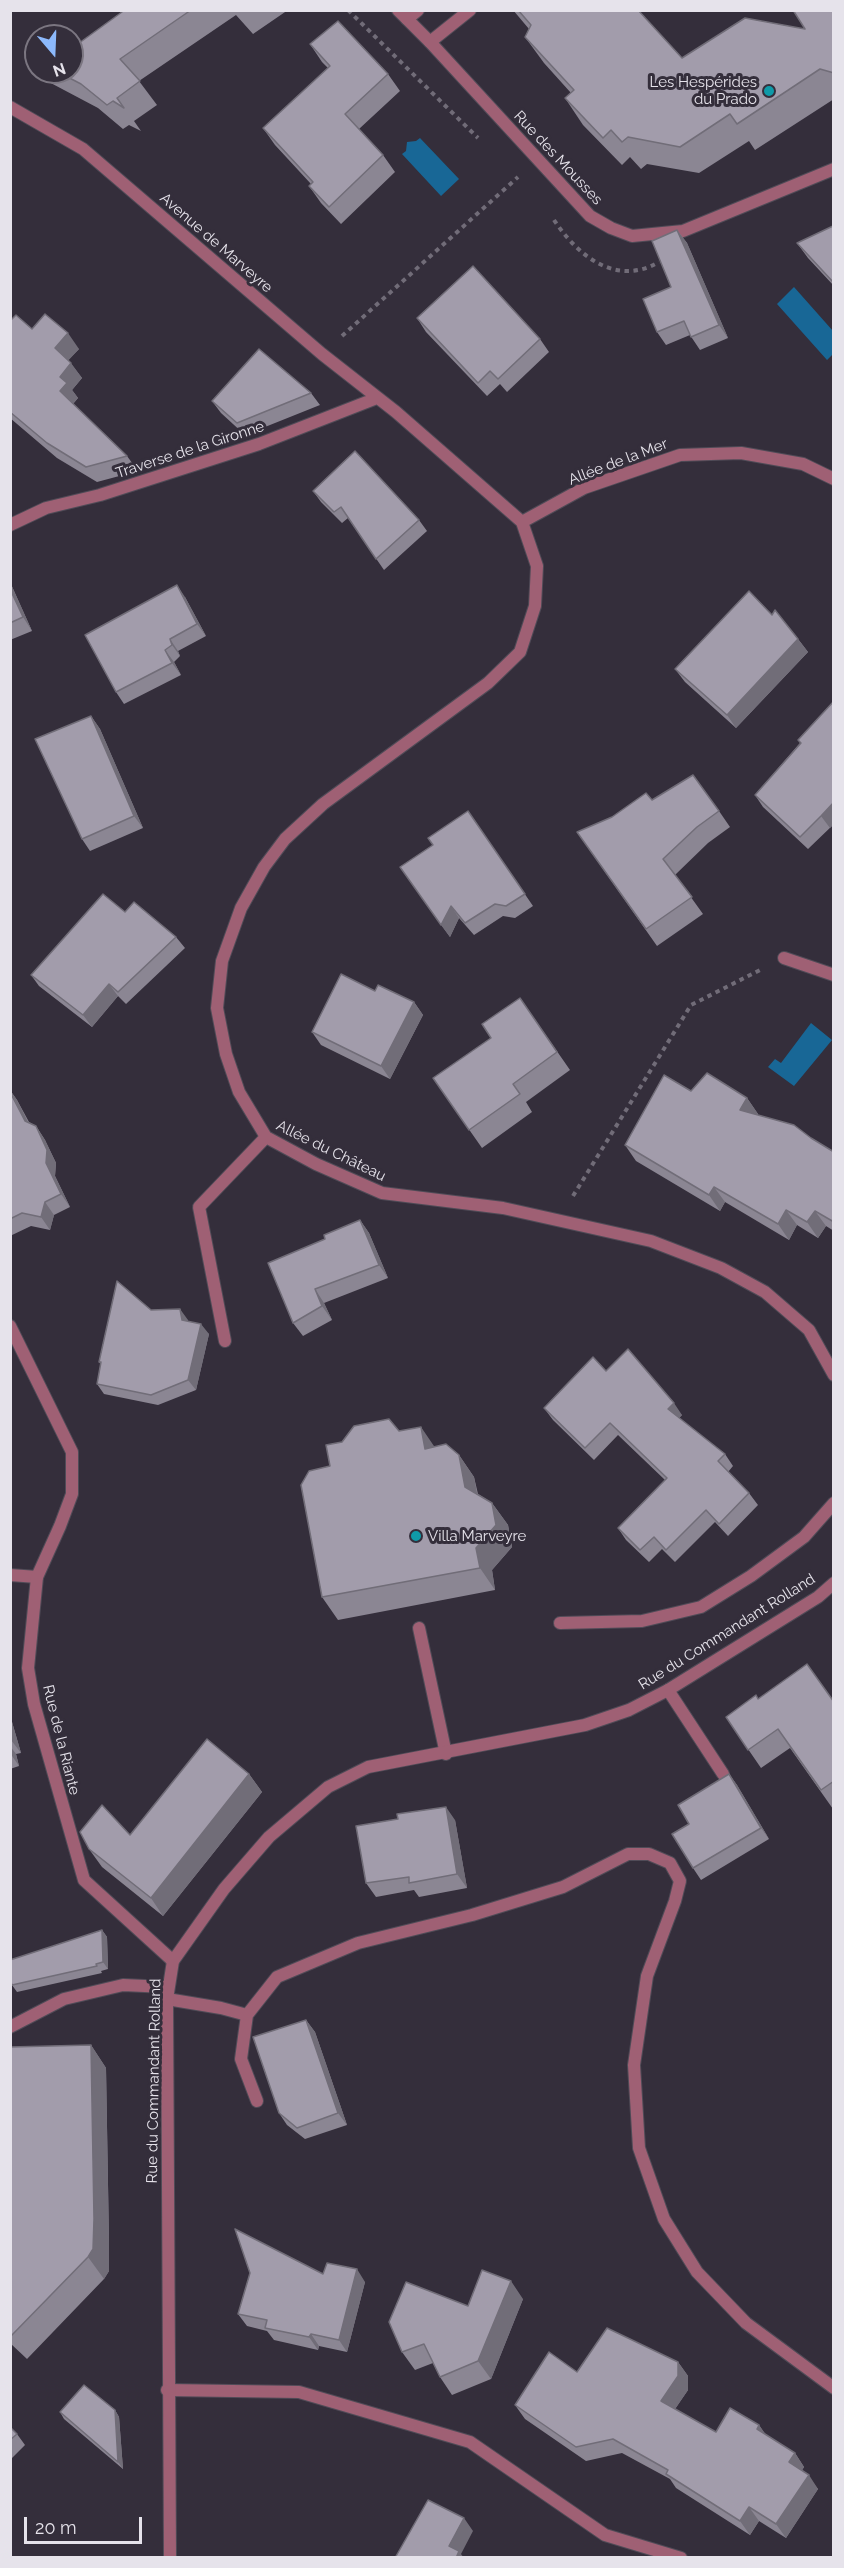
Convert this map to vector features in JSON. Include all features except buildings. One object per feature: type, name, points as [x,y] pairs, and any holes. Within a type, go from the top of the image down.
[{"type":"street","points":[[402,15],[418,10]]},
{"type":"street","points":[[430,42],[470,10]]},
{"type":"street","name":"Rue des Mousses","points":[[402,15],[430,42],[590,216],[611,228],[632,236],[682,231],[834,170]]},
{"type":"street","name":"Avenue de Marveyre","points":[[10,107],[83,149],[322,354],[396,412],[522,522]]},
{"type":"street","name":"Traverse de la Gironne","points":[[10,525],[46,508],[100,495],[258,444],[377,398]]},
{"type":"street","name":"Allée de la Mer","points":[[522,522],[584,488],[680,455],[741,453],[803,464],[834,479]]},
{"type":"street","name":"Allée du Château","points":[[522,522],[537,566],[535,606],[520,652],[488,683],[322,804],[285,839],[264,867],[241,908],[222,961],[217,1008],[226,1054],[239,1092],[266,1137],[316,1164],[382,1193],[503,1208],[651,1241],[721,1268],[765,1292],[809,1330],[834,1375]]},
{"type":"street","points":[[784,958],[834,975]]},
{"type":"street","points":[[225,1341],[199,1207],[266,1137]]},
{"type":"street","name":"Rue de la Riante","points":[[10,1326],[72,1452],[72,1494],[37,1577],[28,1668],[34,1704],[84,1880],[173,1961]]},
{"type":"street","points":[[560,1623],[642,1621],[701,1607],[751,1576],[804,1537],[834,1503]]},
{"type":"street","points":[[10,1575],[37,1577]]},
{"type":"street","name":"Rue du Commandant Rolland","points":[[170,2558],[167,2390],[167,1993],[173,1961],[224,1889],[268,1837],[328,1787],[368,1767],[446,1754],[585,1725],[629,1710],[668,1690],[818,1597],[834,1583]]},
{"type":"street","points":[[419,1628],[446,1754]]},
{"type":"street","points":[[668,1690],[723,1774]]},
{"type":"street","points":[[257,2101],[241,2059],[247,2015],[278,1977],[358,1942],[472,1915],[563,1887],[628,1854],[649,1854],[670,1863],[680,1881],[675,1901],[647,1976],[634,2065],[639,2148],[664,2219],[697,2272],[746,2323],[834,2388]]},
{"type":"street","points":[[10,2027],[64,1999],[123,1985],[167,1993],[247,2015]]},
{"type":"street","points":[[167,2390],[299,2392],[470,2442],[605,2535],[681,2558]]},
{"type":"path","points":[[348,10],[485,145]]},
{"type":"path","points":[[322,354],[519,178],[510,170]]},
{"type":"path","points":[[558,1221],[691,1005],[784,958]]},
{"type":"water","points":[[420,138],[459,179],[441,196],[402,154],[406,151],[407,142]]},
{"type":"water","points":[[794,287],[833,331],[833,354],[827,360],[777,304]]},
{"type":"water","points":[[811,1023],[832,1040],[794,1086],[768,1067],[775,1059],[781,1063]]},
{"type":"place","name":"Les Hespérides du Prado","points":[[769,91]]},
{"type":"place","name":"Villa Marveyre","points":[[416,1536]]}]
